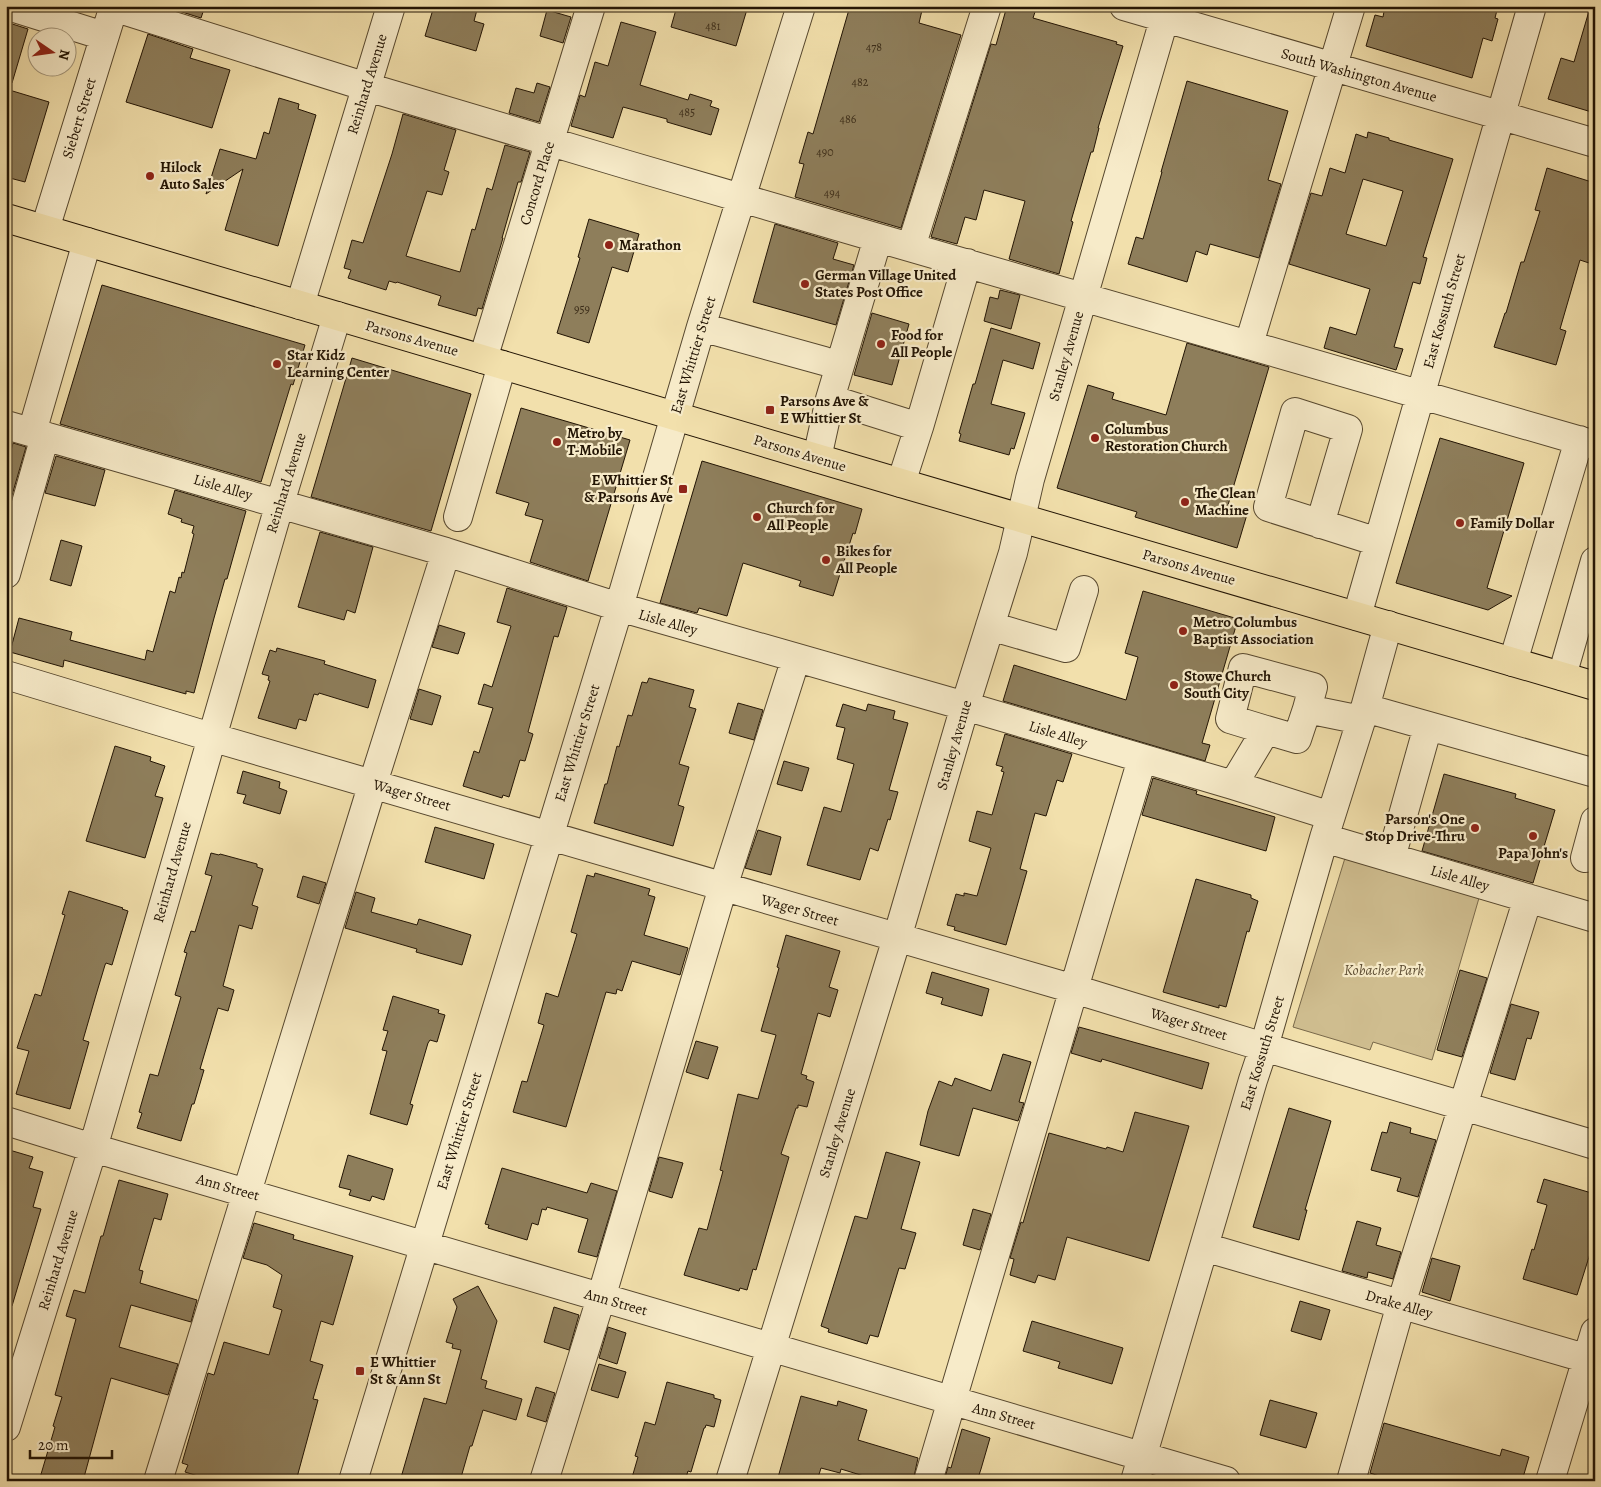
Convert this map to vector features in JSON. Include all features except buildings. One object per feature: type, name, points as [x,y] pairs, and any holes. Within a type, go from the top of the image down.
[{"type":"main road","name":"Parsons Avenue","points":[[6,218],[1595,686]]},
{"type":"street","points":[[8,6],[104,36]]},
{"type":"street","name":"Reinhard Avenue","points":[[300,306],[391,6]]},
{"type":"street","name":"Concord Place","points":[[458,517],[492,362],[550,141],[591,6]]},
{"type":"street","name":"East Whittier Street","points":[[353,1481],[619,608],[701,327],[801,6]]},
{"type":"street","points":[[911,247],[987,6]]},
{"type":"street","name":"South Washington Avenue","points":[[1124,6],[1166,12],[1334,67],[1595,143]]},
{"type":"street","points":[[1249,344],[1352,6]]},
{"type":"street","name":"East Kossuth Street","points":[[1357,616],[1532,6]]},
{"type":"street","points":[[114,7],[366,87],[741,198],[1587,442],[1513,662]]},
{"type":"street","name":"Siebert Street","points":[[45,229],[114,7]]},
{"type":"street","name":"Stanley Avenue","points":[[730,1481],[1013,553],[1030,479],[1166,12]]},
{"type":"street","points":[[817,458],[830,399],[878,238]]},
{"type":"street","points":[[6,574],[87,242]]},
{"type":"street","points":[[901,483],[967,263]]},
{"type":"street","name":"Reinhard Avenue","points":[[6,1428],[92,1148],[211,737],[337,316]]},
{"type":"street","points":[[701,327],[824,361]]},
{"type":"street","points":[[830,399],[919,427]]},
{"type":"street","name":"Lisle Alley","points":[[6,425],[446,552],[619,608],[965,706],[1233,785],[1328,827],[1391,858],[1595,918]]},
{"type":"street","points":[[1320,524],[1378,542]]},
{"type":"street","points":[[158,1481],[372,783],[446,552]]},
{"type":"street","points":[[1562,676],[1595,561]]},
{"type":"street","points":[[990,626],[1066,648],[1084,590]]},
{"type":"street","name":"East Kossuth Street","points":[[1139,1468],[1388,626]]},
{"type":"street","points":[[544,1481],[601,1298],[723,887],[796,658]]},
{"type":"street","points":[[1243,668],[1313,687],[1297,739],[1266,730],[1230,719],[1243,668]]},
{"type":"street","name":"Wager Street","points":[[6,674],[211,737],[1074,989],[1595,1144]]},
{"type":"street","points":[[1308,708],[1363,714],[1428,726],[1595,774]]},
{"type":"street","points":[[1391,858],[1428,726]]},
{"type":"street","points":[[1233,785],[1266,730]]},
{"type":"street","points":[[928,1481],[1142,759]]},
{"type":"street","points":[[1585,858],[1595,821]]},
{"type":"street","points":[[1351,1481],[1401,1304],[1528,898]]},
{"type":"street","name":"Ann Street","points":[[6,1121],[770,1348],[952,1400],[1139,1468],[1226,1481]]},
{"type":"street","name":"Drake Alley","points":[[1204,1247],[1591,1360]]},
{"type":"street","points":[[1550,1481],[1591,1360],[1595,1332]]},
{"type":"green space","name":"Kobacher Park","points":[[1345,858],[1479,898],[1432,1060],[1373,1042],[1370,1050],[1293,1027]]},
{"type":"place","name":"Hilock Auto Sales","points":[[150,176]]},
{"type":"place","name":"Marathon","points":[[609,245]]},
{"type":"place","name":"German Village United States Post Office","points":[[805,284]]},
{"type":"place","name":"Food for All People","points":[[881,344]]},
{"type":"place","name":"Star Kidz Learning Center","points":[[277,364]]},
{"type":"place","name":"Parsons Ave & E Whittier St","points":[[770,410]]},
{"type":"place","name":"Columbus Restoration Church","points":[[1095,438]]},
{"type":"place","name":"Metro by T-Mobile","points":[[557,442]]},
{"type":"place","name":"E Whittier St & Parsons Ave","points":[[683,489]]},
{"type":"place","name":"The Clean Machine","points":[[1185,502]]},
{"type":"place","name":"Church for All People","points":[[757,517]]},
{"type":"place","name":"Family Dollar","points":[[1460,523]]},
{"type":"place","name":"Bikes for All People","points":[[826,560]]},
{"type":"place","name":"Metro Columbus Baptist Association","points":[[1183,631]]},
{"type":"place","name":"Stowe Church South City","points":[[1174,685]]},
{"type":"place","name":"Parson's One Stop Drive-Thru","points":[[1475,828]]},
{"type":"place","name":"Papa John's","points":[[1533,836]]},
{"type":"place","name":"E Whittier St & Ann St","points":[[360,1371]]}]
